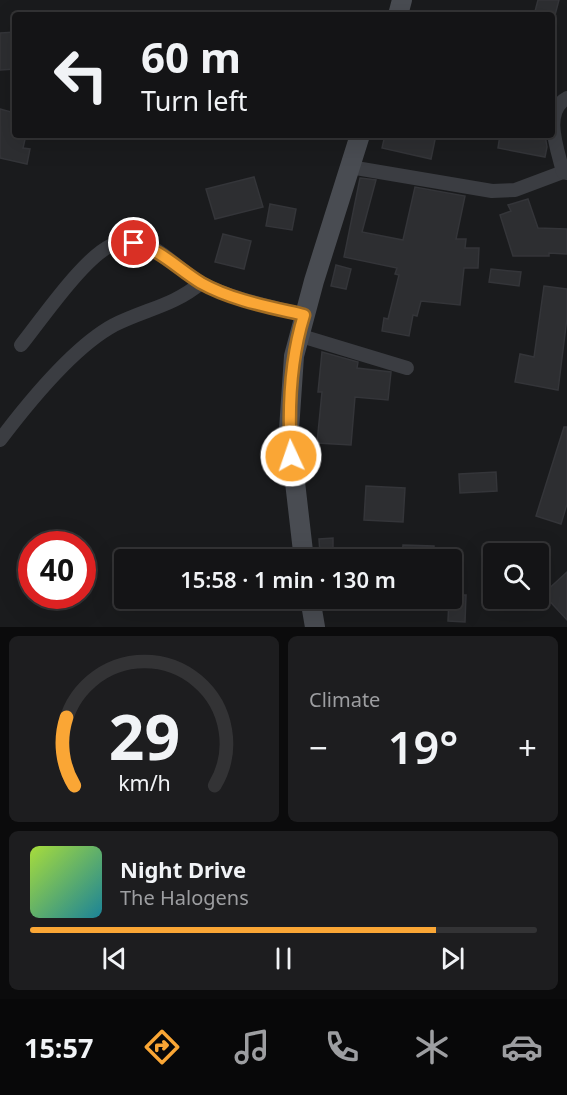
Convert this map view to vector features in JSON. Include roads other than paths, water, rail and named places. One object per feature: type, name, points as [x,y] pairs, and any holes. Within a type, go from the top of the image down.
[{"type":"street","points":[[350,168],[492,191],[516,190],[565,173],[555,131]]},
{"type":"street","points":[[303,549],[289,430],[292,378],[298,335],[359,138]]},
{"type":"street","points":[[21,345],[66,287],[92,260],[110,246],[134,243],[149,246],[201,283],[254,302],[304,315]]},
{"type":"street","points":[[0,440],[52,378],[95,338],[113,326],[178,300],[201,283]]},
{"type":"street","points":[[298,335],[407,368]]},
{"type":"street","points":[[312,609],[315,627]]}]
